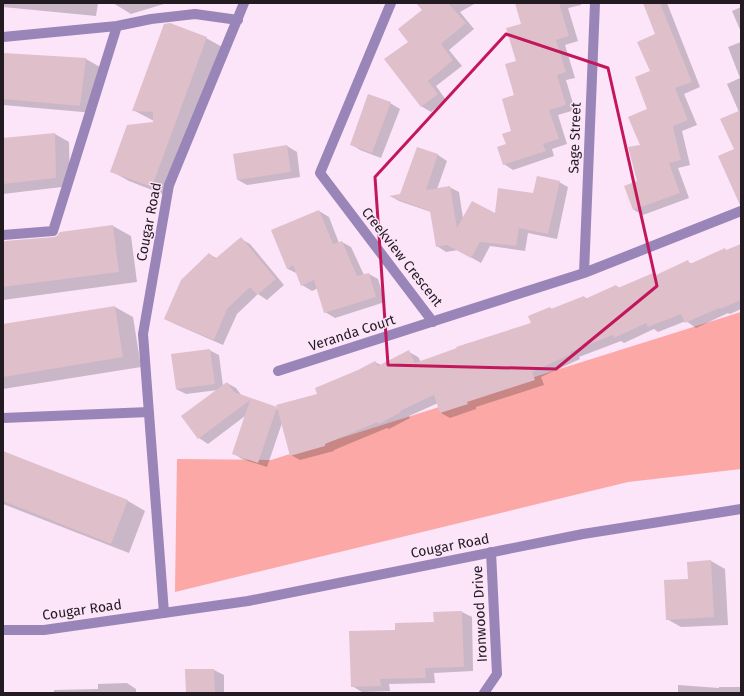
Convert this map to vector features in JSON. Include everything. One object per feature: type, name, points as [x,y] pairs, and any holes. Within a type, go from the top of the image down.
[{"type":"street","name":"Cougar Road","points":[[164,613],[143,334],[169,186],[244,3]]},
{"type":"street","name":"Creekview Crescent","points":[[391,3],[320,173],[433,322],[584,273],[741,211]]},
{"type":"street","name":"Sage Street","points":[[584,273],[595,3]]},
{"type":"street","points":[[3,37],[117,26],[151,19],[195,14],[238,20]]},
{"type":"street","points":[[3,235],[53,231],[117,26]]},
{"type":"street","name":"Veranda Court","points":[[278,372],[433,322]]},
{"type":"street","points":[[3,418],[149,412]]},
{"type":"street","name":"Cougar Road","points":[[3,630],[44,630],[248,601],[583,534],[741,509]]},
{"type":"street","name":"Ironwood Drive","points":[[484,693],[498,674],[491,552]]},
{"type":"highlighted area","points":[[506,34],[608,68],[657,286],[556,369],[388,365],[375,177]]},
{"type":"shaded area","points":[[741,312],[741,469],[628,482],[175,592],[177,459],[271,460]]},
{"type":"building","points":[[416,3],[448,3],[466,23],[441,44],[453,60],[428,81],[438,94],[421,107],[384,59],[408,42],[398,29],[422,10]]},
{"type":"building","points":[[515,3],[559,3],[569,36],[556,40],[566,72],[557,75],[566,105],[549,110],[559,139],[543,144],[546,151],[503,165],[497,147],[506,144],[502,134],[511,131],[502,99],[514,95],[505,64],[516,61],[506,28],[521,24]]},
{"type":"building","points":[[643,3],[660,3],[692,82],[675,88],[688,120],[673,126],[681,160],[669,163],[680,193],[633,210],[624,186],[637,181],[628,147],[640,145],[628,117],[647,109],[635,77],[650,71],[637,42],[655,34]]},
{"type":"building","points":[[170,23],[207,37],[152,187],[110,172],[127,125],[153,122],[153,112],[132,111],[164,24]]},
{"type":"building","points":[[3,53],[86,58],[80,106],[3,99]]},
{"type":"building","points":[[368,94],[391,102],[372,153],[350,145]]},
{"type":"building","points":[[741,110],[740,205],[718,156],[734,149],[720,119]]},
{"type":"building","points":[[55,133],[56,178],[3,184],[3,138]]},
{"type":"building","points":[[287,145],[291,172],[237,180],[233,154]]},
{"type":"building","points":[[417,147],[438,154],[426,190],[450,186],[457,228],[472,201],[495,213],[498,188],[533,193],[537,176],[560,181],[548,234],[519,228],[516,246],[480,242],[471,258],[447,245],[436,247],[430,211],[389,196],[400,194]]},
{"type":"building","points":[[319,210],[333,244],[342,241],[357,276],[369,273],[376,297],[324,313],[314,280],[301,286],[293,265],[287,269],[271,230]]},
{"type":"building","points":[[113,225],[119,272],[3,287],[3,242],[54,237],[60,232]]},
{"type":"building","points":[[241,237],[276,279],[257,295],[250,287],[227,309],[214,340],[164,319],[181,280],[209,253],[215,259]]},
{"type":"building","points":[[741,244],[741,300],[685,323],[681,314],[648,327],[646,323],[614,338],[613,335],[570,352],[571,354],[532,372],[535,380],[467,402],[468,404],[440,413],[434,395],[400,411],[401,412],[379,424],[378,422],[325,444],[325,446],[290,456],[276,405],[317,394],[315,388],[358,370],[375,361],[378,366],[409,350],[415,363],[457,348],[456,347],[531,323],[528,316],[550,307],[551,309],[584,296],[585,299],[616,285],[618,288],[653,273],[654,276],[688,260],[690,264],[725,248],[726,250]]},
{"type":"building","points":[[115,306],[123,357],[3,377],[3,324]]},
{"type":"building","points":[[210,349],[215,384],[176,389],[171,354]]},
{"type":"building","points":[[227,382],[234,392],[277,407],[258,463],[232,454],[250,400],[198,439],[181,416]]},
{"type":"building","points":[[3,451],[128,500],[111,544],[3,501]]},
{"type":"building","points":[[711,560],[714,617],[666,620],[664,580],[688,579],[687,562]]},
{"type":"building","points":[[462,611],[464,667],[425,668],[426,678],[380,679],[381,686],[351,687],[349,631],[395,630],[395,623],[434,622],[433,612]]},
{"type":"building","points":[[185,669],[214,669],[215,693],[186,693]]}]
